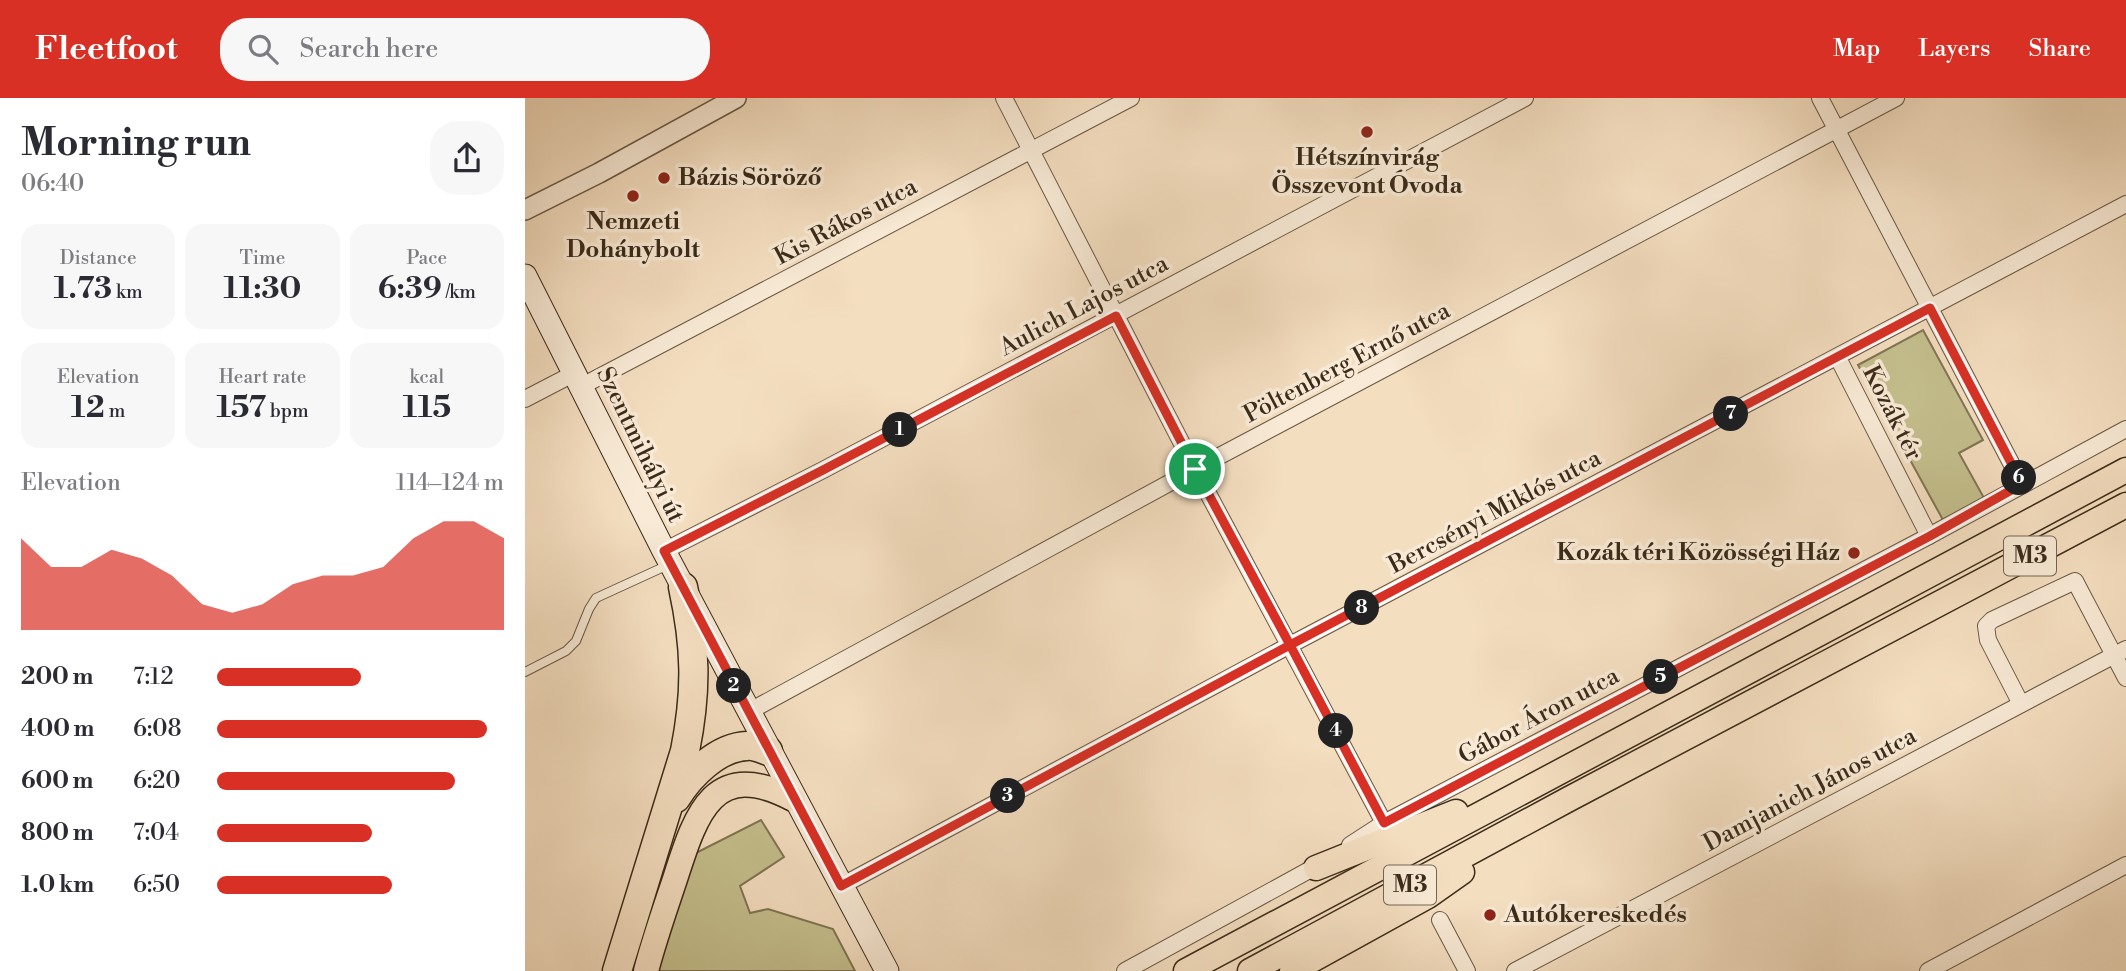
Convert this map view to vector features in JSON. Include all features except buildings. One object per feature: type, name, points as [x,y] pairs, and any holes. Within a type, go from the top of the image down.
[{"type":"highway","points":[[617,971],[685,751],[692,715],[695,671],[693,633],[672,567]]},
{"type":"highway","points":[[665,819],[679,793],[700,769],[713,759],[730,749],[746,746],[768,751]]},
{"type":"main road","name":"Szentmihályi út","points":[[525,276],[672,567],[793,799],[887,971]]},
{"type":"main road","name":"M3","points":[[1186,971],[2126,470]]},
{"type":"main road","name":"M3","points":[[1250,971],[2126,505]]},
{"type":"main road","points":[[1316,868],[1558,773]]},
{"type":"main road","points":[[646,971],[688,837],[707,803],[717,793],[741,785],[760,784],[793,799]]},
{"type":"main road","points":[[1291,971],[1428,896],[1569,799]]},
{"type":"street","points":[[525,210],[736,98]]},
{"type":"street","points":[[1003,98],[1195,469],[1384,823]]},
{"type":"street","name":"Kis Rákos utca","points":[[525,399],[578,379],[1131,98]]},
{"type":"street","name":"Aulich Lajos utca","points":[[672,567],[823,470],[1525,98]]},
{"type":"street","points":[[1820,98],[2022,484]]},
{"type":"street","name":"Pöltenberg Ernő utca","points":[[748,712],[1195,469],[1895,98]]},
{"type":"street","points":[[1930,308],[2126,204]]},
{"type":"street","name":"Kozák tér","points":[[1930,308],[1838,358],[1930,536]]},
{"type":"street","name":"Bercsényi Miklós utca","points":[[841,886],[1290,645],[1838,358]]},
{"type":"street","name":"Gábor Áron utca","points":[[1125,971],[1316,868],[1384,823],[1930,536],[2126,429]]},
{"type":"street","points":[[2021,704],[1988,640],[1986,626],[1992,620],[2075,581],[2120,652],[2126,678]]},
{"type":"street","name":"Damjanich János utca","points":[[1514,971],[2120,652]]},
{"type":"street","points":[[1928,971],[2126,865]]},
{"type":"street","points":[[1440,920],[1467,971]]},
{"type":"lane","points":[[525,673],[566,650],[576,640],[596,598],[672,567]]},
{"type":"shaded area","points":[[1923,330],[1983,440],[1959,453],[1984,498],[1943,520],[1858,365]]},
{"type":"shaded area","points":[[761,820],[784,857],[740,886],[750,913],[768,909],[833,929],[855,971],[654,971],[686,858]]},
{"type":"place","name":"Hétszínvirág Összevont Óvoda","points":[[1367,132]]},
{"type":"place","name":"Bázis Söröző","points":[[664,178]]},
{"type":"place","name":"Nemzeti Dohánybolt","points":[[633,196]]},
{"type":"place","name":"Kozák téri Közösségi Ház","points":[[1854,553]]},
{"type":"place","name":"Autókereskedés","points":[[1490,915]]},
{"type":"route","points":[[1195,469],[1116,316],[664,551],[841,886],[1290,645],[1384,823],[1930,536],[2022,484],[1930,308],[1290,645],[1195,469]]}]
